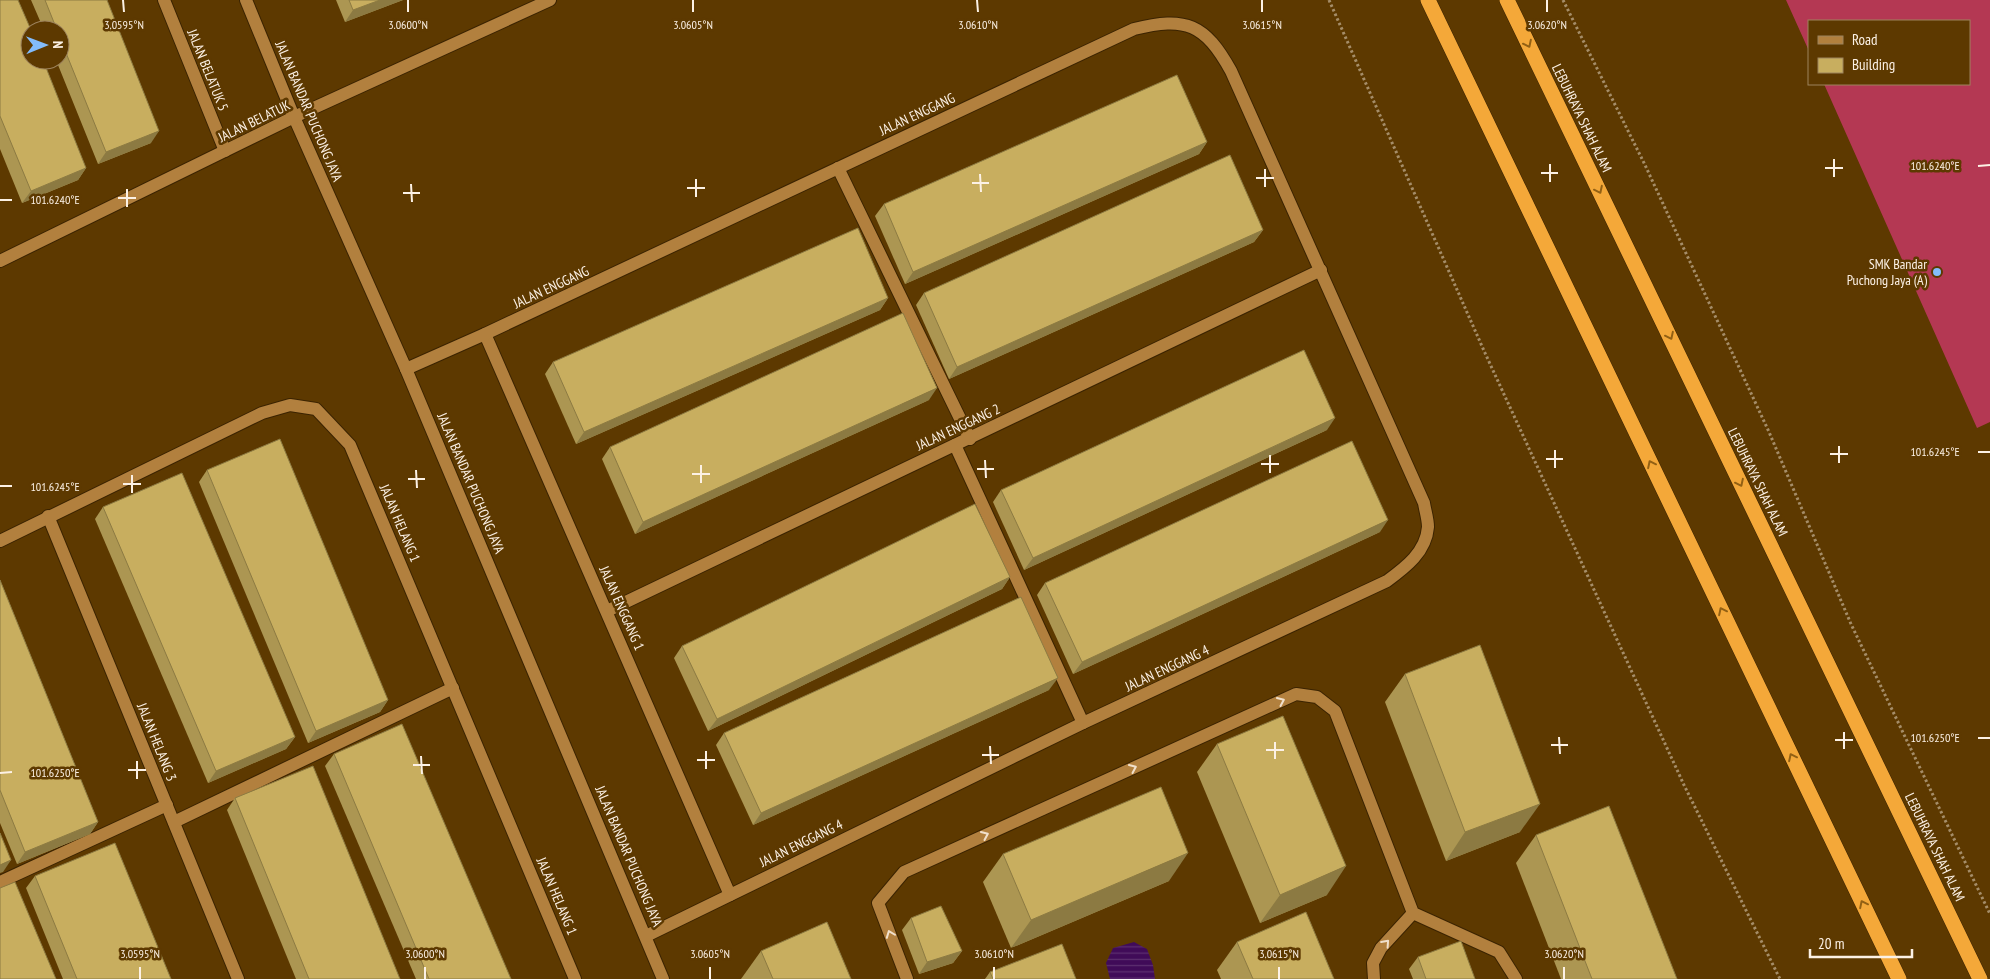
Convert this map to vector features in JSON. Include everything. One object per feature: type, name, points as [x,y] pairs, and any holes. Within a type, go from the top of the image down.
[{"type":"highway","points":[[1428,0],[1899,979]]},
{"type":"highway","name":"LEBUHRAYA SHAH ALAM","points":[[1507,0],[1980,979]]},
{"type":"street","name":"JALAN BELATUK 5","points":[[164,0],[225,151]]},
{"type":"street","name":"JALAN BANDAR PUCHONG JAYA","points":[[246,0],[294,117],[406,369],[663,979]]},
{"type":"street","name":"JALAN BELATUK","points":[[0,261],[294,117],[550,0]]},
{"type":"street","name":"JALAN ENGGANG","points":[[406,369],[485,334],[1134,29],[1155,24],[1180,23],[1203,33],[1219,49],[1231,71],[1321,270]]},
{"type":"street","points":[[838,168],[970,438]]},
{"type":"street","name":"JALAN ENGGANG 2","points":[[607,611],[1321,270]]},
{"type":"street","name":"JALAN ENGGANG 4","points":[[646,936],[1083,723],[1387,581],[1407,566],[1422,548],[1428,526],[1424,503],[1321,270]]},
{"type":"street","name":"JALAN ENGGANG 1","points":[[485,334],[730,895]]},
{"type":"street","name":"JALAN HELANG 1","points":[[0,541],[262,413],[290,405],[316,409],[350,445],[576,979]]},
{"type":"street","points":[[956,445],[1083,723]]},
{"type":"street","name":"JALAN HELANG 3","points":[[48,516],[238,979]]},
{"type":"street","points":[[174,822],[453,688]]},
{"type":"street","points":[[907,979],[878,903],[904,872],[1296,694],[1317,697],[1335,711],[1413,913],[1499,952],[1516,979]]},
{"type":"street","points":[[0,882],[167,805]]},
{"type":"street","points":[[1374,979],[1373,963],[1381,948],[1413,913]]},
{"type":"path","points":[[1330,0],[1485,353],[1680,776],[1780,979]]},
{"type":"path","points":[[1563,0],[1645,165],[1769,432],[1851,624],[1990,914]]},
{"type":"shaded area","name":"SMK Bandar Puchong Jaya (A)","points":[[1786,0],[1990,0],[1990,422],[1977,428],[1824,85],[1970,85],[1970,20],[1808,20],[1808,49]]},
{"type":"shaded area","points":[[1134,942],[1147,949],[1153,965],[1155,979],[1110,979],[1106,963],[1113,948]]},
{"type":"building","points":[[0,0],[18,0],[27,20],[20,20],[20,70],[47,70],[86,168],[31,191],[0,116]]},
{"type":"building","points":[[45,0],[107,0],[159,131],[106,152],[70,63],[70,20],[53,20]]},
{"type":"building","points":[[349,0],[380,0],[353,10]]},
{"type":"building","points":[[1177,75],[1207,142],[913,272],[884,204]]},
{"type":"building","points":[[1230,155],[1263,230],[957,367],[924,293]]},
{"type":"building","points":[[858,228],[888,298],[584,432],[553,362]]},
{"type":"building","points":[[903,313],[937,388],[643,522],[610,447]]},
{"type":"building","points":[[1304,350],[1335,418],[1033,558],[1001,490]]},
{"type":"building","points":[[280,439],[388,700],[316,731],[207,470]]},
{"type":"building","points":[[1352,441],[1388,520],[1082,662],[1045,583]]},
{"type":"building","points":[[182,473],[295,737],[216,771],[103,507]]},
{"type":"building","points":[[975,504],[1010,577],[717,719],[682,646]]},
{"type":"building","points":[[0,580],[98,822],[25,852],[0,790]]},
{"type":"building","points":[[1021,597],[1058,678],[761,813],[724,733]]},
{"type":"building","points":[[1480,645],[1540,804],[1465,832],[1405,674]]},
{"type":"building","points":[[1283,716],[1346,866],[1280,895],[1217,744]]},
{"type":"building","points":[[402,724],[511,979],[429,979],[334,754]]},
{"type":"building","points":[[313,766],[400,979],[309,979],[235,798]]},
{"type":"building","points":[[1161,787],[1188,853],[1031,920],[1003,854]]},
{"type":"building","points":[[1609,806],[1677,979],[1592,979],[1536,835]]},
{"type":"building","points":[[0,833],[11,860],[0,865]]},
{"type":"building","points":[[115,843],[171,979],[77,979],[35,876]]},
{"type":"building","points":[[15,882],[56,979],[0,979],[0,888]]},
{"type":"building","points":[[941,906],[962,951],[927,962],[911,918]]},
{"type":"building","points":[[1306,912],[1334,979],[1253,979],[1237,942]]},
{"type":"building","points":[[827,922],[851,979],[773,979],[761,951]]},
{"type":"building","points":[[1461,941],[1475,979],[1426,979],[1418,957]]},
{"type":"building","points":[[1062,944],[1076,979],[993,979],[990,972]]},
{"type":"place","name":"SMK Bandar Puchong Jaya (A)","points":[[1937,272]]}]
